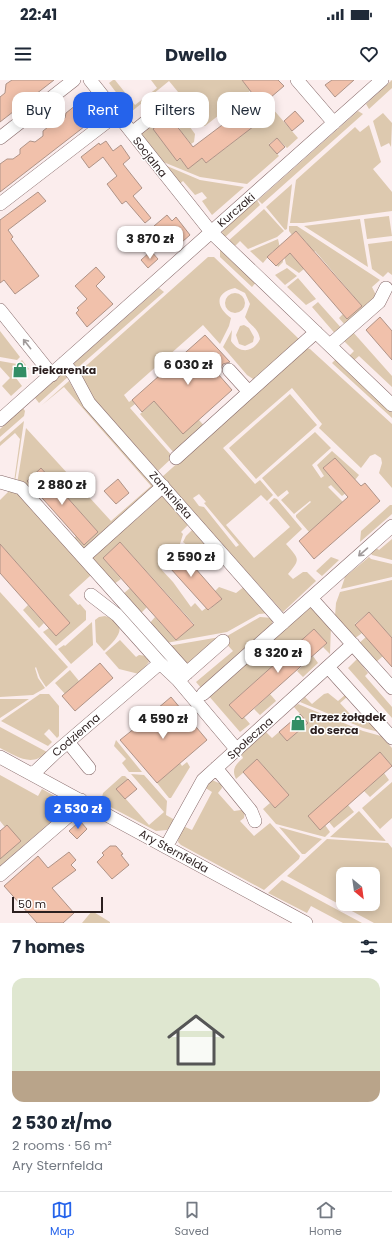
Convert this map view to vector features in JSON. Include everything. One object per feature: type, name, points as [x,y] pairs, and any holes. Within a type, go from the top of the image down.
[{"type":"street","points":[[0,138],[74,80]]},
{"type":"street","points":[[297,80],[334,123]]},
{"type":"street","name":"Kurczaki","points":[[0,420],[382,80]]},
{"type":"street","name":"Socjalna","points":[[97,82],[103,92]]},
{"type":"street","points":[[132,134],[141,127]]},
{"type":"street","points":[[0,204],[99,128]]},
{"type":"street","name":"Socjalna","points":[[128,128],[211,232]]},
{"type":"street","points":[[211,232],[392,405]]},
{"type":"street","points":[[330,345],[379,302],[386,288]]},
{"type":"street","points":[[0,310],[52,375]]},
{"type":"street","points":[[176,458],[316,332]]},
{"type":"street","name":"Zamknięta","points":[[64,363],[74,375],[89,403],[283,623]]},
{"type":"street","points":[[229,370],[249,392]]},
{"type":"street","points":[[0,482],[21,488],[84,557],[182,677],[237,750]]},
{"type":"street","points":[[84,557],[162,486]]},
{"type":"street","points":[[203,694],[392,526]]},
{"type":"street","points":[[91,595],[117,615],[160,663],[182,677]]},
{"type":"street","points":[[311,598],[392,688]]},
{"type":"street","points":[[182,677],[223,641]]},
{"type":"street","name":"Społeczna","points":[[166,847],[203,780],[353,644]]},
{"type":"street","name":"Codzienna","points":[[33,774],[160,663]]},
{"type":"street","points":[[328,667],[392,738]]},
{"type":"street","points":[[68,742],[89,768]]},
{"type":"street","name":"Ary Sternfelda","points":[[0,757],[306,923]]},
{"type":"street","points":[[216,768],[251,811],[255,821]]},
{"type":"street","points":[[0,875],[73,812],[81,800]]},
{"type":"shaded area","points":[[115,80],[125,92],[116,92],[109,83]]},
{"type":"shaded area","points":[[151,80],[242,80],[248,87],[264,80],[249,92],[217,92],[217,117],[209,123],[209,92],[178,92],[169,81],[156,92],[152,92],[157,88]]},
{"type":"shaded area","points":[[270,80],[274,80],[260,92],[255,92]]},
{"type":"shaded area","points":[[392,80],[392,88],[369,109],[366,104]]},
{"type":"shaded area","points":[[141,100],[141,104],[133,110],[133,102],[135,105]]},
{"type":"shaded area","points":[[275,111],[298,138],[287,148],[277,138],[269,144],[279,156],[247,184],[200,177],[156,159],[135,133],[141,128],[154,128],[153,129],[177,160],[180,158],[188,169],[201,156],[206,163],[252,128],[275,128]]},
{"type":"shaded area","points":[[358,111],[363,114],[262,204],[258,200]]},
{"type":"shaded area","points":[[383,113],[392,123],[391,147],[389,143],[381,147],[373,121]]},
{"type":"shaded area","points":[[369,125],[381,162],[373,169],[392,192],[392,211],[303,223],[290,223],[296,180],[355,127],[360,132]]},
{"type":"shaded area","points":[[191,128],[195,134],[194,142],[191,144],[179,129]]},
{"type":"shaded area","points":[[160,163],[200,180],[244,187],[212,215],[202,201],[207,198],[202,192],[195,195],[183,181],[177,186]]},
{"type":"shaded area","points":[[292,184],[287,229],[285,230],[266,207]]},
{"type":"shaded area","points":[[257,200],[260,205],[224,238],[222,232],[225,228]]},
{"type":"shaded area","points":[[264,209],[284,231],[277,237],[248,249],[240,241],[233,248],[227,242]]},
{"type":"shaded area","points":[[389,216],[392,236],[367,239],[364,219]]},
{"type":"shaded area","points":[[360,219],[368,267],[304,226]]},
{"type":"shaded area","points":[[289,226],[297,226],[380,280],[372,287],[377,297],[345,325],[339,318],[343,314],[347,319],[362,306],[315,251],[300,263],[304,269],[299,273],[286,264],[281,243],[297,261],[300,249],[307,243],[296,231],[292,235],[289,231]]},
{"type":"shaded area","points":[[278,239],[283,262],[278,267],[277,265],[282,261],[273,251],[263,263],[250,251]]},
{"type":"shaded area","points":[[392,241],[392,275],[388,272],[383,277],[372,269],[368,244]]},
{"type":"shaded area","points":[[220,246],[257,281],[252,287],[220,257]]},
{"type":"shaded area","points":[[208,257],[214,257],[300,340],[257,378],[253,379],[247,375],[223,347],[232,330],[231,341],[238,348],[243,350],[251,349],[260,339],[256,329],[245,317],[250,304],[245,293],[235,288],[223,293],[220,305],[226,314],[231,318],[229,326],[220,344],[203,325],[124,395],[129,402],[132,400],[135,404],[130,408],[173,457],[158,471],[90,394],[78,373]]},
{"type":"shaded area","points":[[287,268],[297,276],[285,285],[275,275]]},
{"type":"shaded area","points":[[298,278],[316,299],[306,305],[287,287]]},
{"type":"shaded area","points":[[159,288],[164,292],[74,371],[73,364]]},
{"type":"shaded area","points":[[235,293],[242,296],[245,303],[242,310],[235,313],[228,310],[225,303],[228,296]]},
{"type":"shaded area","points":[[318,302],[344,331],[338,337],[312,307]]},
{"type":"shaded area","points":[[244,325],[249,328],[254,337],[253,342],[245,346],[239,344],[236,335],[240,326]]},
{"type":"shaded area","points":[[0,331],[20,357],[17,360],[0,357]]},
{"type":"shaded area","points":[[352,331],[392,376],[392,387],[359,356],[352,362],[348,357],[354,351],[342,339]]},
{"type":"shaded area","points":[[306,348],[310,349],[392,424],[392,488],[379,473],[382,463],[381,458],[375,454],[370,456],[361,468],[319,428],[322,424],[292,388],[223,448],[255,484],[260,480],[273,495],[267,501],[261,495],[226,525],[254,558],[290,527],[269,503],[274,498],[277,499],[302,529],[286,544],[297,559],[297,562],[288,574],[293,579],[303,572],[307,572],[316,581],[283,612],[162,477]],"holes":[[[199,494],[206,502],[204,503],[239,545],[236,547],[204,507],[199,506],[193,498]]]},
{"type":"shaded area","points":[[337,358],[392,410],[392,418],[332,363]]},
{"type":"shaded area","points":[[22,360],[29,369],[27,370],[20,362],[12,369],[15,372],[13,374],[22,386],[11,396],[2,386],[10,378],[0,367],[0,361],[17,364]]},
{"type":"shaded area","points":[[65,371],[70,375],[39,403],[35,398]]},
{"type":"shaded area","points":[[69,381],[84,407],[157,485],[86,551],[72,541],[76,536],[84,545],[98,532],[41,468],[27,481],[34,488],[30,492],[17,484],[26,428],[111,521],[151,486],[64,387],[42,405]]},
{"type":"shaded area","points":[[290,394],[317,425],[256,479],[229,448]]},
{"type":"shaded area","points":[[158,398],[199,420],[206,428],[175,454],[140,414]]},
{"type":"shaded area","points":[[23,408],[25,411],[24,416],[0,437],[0,429]]},
{"type":"shaded area","points":[[24,421],[14,482],[20,439],[15,433],[0,446],[0,442]]},
{"type":"shaded area","points":[[315,432],[331,448],[312,465],[321,478],[324,476],[317,465],[332,451],[359,475],[355,480],[335,458],[323,468],[343,491],[347,492],[342,496],[331,485],[328,487],[343,502],[309,532],[296,517],[296,515],[311,502],[310,501],[294,514],[281,500],[289,493],[287,490],[278,497],[262,478]]},
{"type":"shaded area","points":[[11,489],[18,491],[91,572],[90,576],[69,595],[86,611],[86,620],[56,646],[43,632],[49,628],[56,635],[70,623],[0,544],[0,500]]},
{"type":"shaded area","points":[[161,492],[188,525],[181,532],[183,534],[180,544],[177,547],[175,545],[158,559],[163,565],[160,568],[173,582],[191,607],[195,603],[202,611],[206,608],[209,610],[221,599],[215,591],[219,587],[236,593],[245,586],[270,613],[259,614],[227,632],[166,643],[149,624],[155,617],[176,640],[194,624],[120,542],[103,558],[121,579],[114,584],[91,558],[127,523],[131,524],[151,506]]},
{"type":"shaded area","points":[[390,505],[392,505],[392,514],[360,542],[361,531]]},
{"type":"shaded area","points":[[193,529],[208,543],[201,549],[188,546],[183,542],[186,536]]},
{"type":"shaded area","points":[[392,539],[392,560],[372,555],[370,552],[375,547],[379,550]]},
{"type":"shaded area","points":[[331,557],[339,560],[322,576],[316,571]]},
{"type":"shaded area","points":[[369,557],[371,559],[392,564],[392,577],[341,589],[345,577]]},
{"type":"shaded area","points":[[392,580],[392,638],[369,612],[355,624],[362,633],[354,639],[335,616],[336,603],[340,592]]},
{"type":"shaded area","points":[[130,588],[147,607],[140,614],[123,594]]},
{"type":"shaded area","points":[[0,592],[68,667],[46,687],[40,678],[36,667],[38,678],[45,688],[33,695],[0,697]]},
{"type":"shaded area","points":[[28,605],[44,623],[39,628],[23,610]]},
{"type":"shaded area","points":[[311,607],[331,625],[330,654],[323,647],[327,643],[314,629],[229,705],[242,719],[244,717],[250,724],[240,732],[208,695],[307,608]]},
{"type":"shaded area","points":[[105,616],[113,619],[120,627],[117,637],[104,651],[96,642],[95,620],[99,617]]},
{"type":"shaded area","points":[[260,617],[273,618],[271,629],[202,689],[196,682],[233,651],[222,639]]},
{"type":"shaded area","points":[[92,622],[93,645],[71,664],[58,649],[64,645],[65,646]]},
{"type":"shaded area","points":[[220,637],[185,666],[168,646]]},
{"type":"shaded area","points":[[366,637],[383,656],[375,663],[358,644]]},
{"type":"shaded area","points":[[120,640],[136,657],[139,655],[147,656],[149,662],[139,674],[119,669],[105,653]]},
{"type":"shaded area","points":[[313,656],[318,663],[303,677],[297,671]]},
{"type":"shaded area","points":[[357,659],[368,673],[365,676],[392,707],[392,718],[348,668]]},
{"type":"shaded area","points":[[70,670],[79,681],[65,694],[55,683]]},
{"type":"shaded area","points":[[328,693],[338,701],[345,695],[347,697],[340,703],[359,724],[366,718],[379,732],[363,728],[300,702],[305,697],[312,704],[324,694]]},
{"type":"shaded area","points":[[40,694],[49,694],[59,706],[59,736],[57,738],[49,729],[44,734],[52,742],[48,746],[1,721]]},
{"type":"shaded area","points":[[270,694],[276,701],[260,715],[254,709]]},
{"type":"shaded area","points":[[0,699],[29,699],[0,718]]},
{"type":"shaded area","points":[[298,704],[363,731],[381,736],[392,748],[392,766],[380,752],[320,830],[325,825],[330,832],[325,837],[276,824],[263,809],[270,803],[275,808],[289,795],[258,760],[236,779],[234,772],[238,762],[243,758],[241,754],[266,732],[272,738],[279,732],[287,741],[308,723],[294,707]]},
{"type":"shaded area","points":[[0,727],[47,752],[41,757],[30,760],[18,757],[0,748]]},
{"type":"shaded area","points":[[116,740],[142,772],[129,772],[122,763],[126,759],[114,746]]},
{"type":"shaded area","points":[[187,762],[190,767],[171,798],[169,798],[157,783],[180,763],[182,766]]},
{"type":"shaded area","points":[[384,773],[389,780],[370,797],[364,791]]},
{"type":"shaded area","points":[[131,774],[144,775],[167,801],[166,815],[175,820],[167,830],[156,831],[101,802],[103,793],[122,776],[125,776],[128,779],[117,789],[149,825],[164,812]]},
{"type":"shaded area","points":[[0,775],[38,796],[42,789],[60,799],[59,802],[67,808],[0,866],[0,858],[18,843],[0,821]]},
{"type":"shaded area","points":[[212,780],[221,784],[222,788],[218,793],[234,811],[245,811],[244,818],[240,821],[254,836],[270,823],[300,856],[299,859],[264,890],[178,842],[183,826],[192,830],[212,792],[204,787]]},
{"type":"shaded area","points":[[392,782],[392,818],[380,829],[362,808]]},
{"type":"shaded area","points":[[348,805],[354,812],[334,828],[329,822]]},
{"type":"shaded area","points":[[359,811],[386,841],[330,837]]},
{"type":"shaded area","points":[[279,827],[322,839],[305,854],[302,854]]},
{"type":"shaded area","points":[[327,839],[388,843],[392,848],[392,923],[374,923],[352,911],[380,911],[380,867],[336,867],[336,902],[287,876]]},
{"type":"shaded area","points":[[282,880],[336,909],[336,911],[340,911],[362,923],[343,923],[311,906],[307,913],[268,893]]},
{"type":"shaded area","points":[[92,911],[110,922],[110,923],[82,923]]},
{"type":"building","points":[[12,80],[54,80],[39,92],[12,92],[12,113],[0,122],[0,97],[5,93],[6,84]]},
{"type":"building","points":[[242,80],[278,80],[284,86],[275,94],[275,92],[251,92]]},
{"type":"building","points":[[332,80],[354,80],[335,97],[325,85]]},
{"type":"building","points":[[73,107],[73,128],[83,128],[0,192],[0,164],[7,159],[13,159],[20,154],[20,149],[30,141],[35,142],[43,136],[43,131],[47,128],[65,128],[66,113]]},
{"type":"building","points":[[295,111],[304,121],[292,131],[284,121]]},
{"type":"building","points":[[178,128],[193,147],[218,128],[252,128],[206,163],[202,158],[188,169],[180,158],[177,161],[153,129]]},
{"type":"building","points":[[277,138],[285,147],[277,154],[269,145]]},
{"type":"building","points":[[106,141],[113,151],[121,145],[130,158],[123,164],[142,188],[133,196],[151,218],[145,223],[126,201],[122,204],[107,184],[117,176],[103,157],[89,168],[81,157],[99,143],[100,145]]},
{"type":"building","points":[[38,192],[46,201],[8,230],[13,237],[11,239],[39,276],[15,294],[4,280],[0,283],[0,220]]},
{"type":"building","points":[[167,215],[172,221],[176,217],[190,235],[182,242],[179,238],[174,242],[166,233],[162,236],[154,226]]},
{"type":"building","points":[[296,231],[362,306],[347,319],[290,253],[276,266],[267,257]]},
{"type":"building","points":[[151,251],[158,259],[148,268],[141,260]]},
{"type":"building","points":[[96,267],[105,277],[96,286],[113,304],[87,327],[76,313],[79,310],[77,308],[87,299],[75,286]]},
{"type":"building","points":[[380,317],[392,331],[392,360],[366,330]]},
{"type":"building","points":[[205,335],[230,362],[223,364],[218,374],[232,390],[183,434],[154,401],[142,412],[132,400]]},
{"type":"building","name":"Piekarenka","points":[[20,362],[27,370],[19,377],[12,369]]},
{"type":"building","points":[[335,458],[361,486],[365,483],[380,501],[314,559],[299,541],[348,497],[323,468]]},
{"type":"building","points":[[41,468],[98,532],[84,545],[27,481]]},
{"type":"building","points":[[118,479],[129,493],[116,504],[104,491]]},
{"type":"building","points":[[120,542],[194,625],[176,640],[103,558]]},
{"type":"building","points":[[0,544],[70,623],[56,636],[0,573]]},
{"type":"building","points":[[175,545],[222,599],[208,610],[161,558]]},
{"type":"building","points":[[369,612],[392,638],[392,667],[355,625]]},
{"type":"building","points":[[314,629],[327,643],[242,719],[229,705]]},
{"type":"building","points":[[100,663],[113,678],[75,711],[62,696]]},
{"type":"building","points":[[171,697],[207,740],[157,783],[120,740],[135,728],[130,722],[139,714],[144,720]]},
{"type":"building","points":[[300,714],[308,723],[287,741],[279,732]]},
{"type":"building","points":[[380,752],[392,766],[320,830],[308,816]]},
{"type":"building","points":[[257,759],[289,795],[275,808],[243,772]]},
{"type":"building","points":[[128,779],[137,789],[125,799],[116,789]]},
{"type":"building","points":[[80,821],[87,829],[77,839],[69,831]]},
{"type":"building","points":[[7,825],[21,841],[0,859],[0,831]]},
{"type":"building","points":[[110,846],[116,846],[123,854],[121,855],[129,865],[112,879],[97,862],[104,855],[102,853]]},
{"type":"building","points":[[69,852],[76,860],[71,865],[76,870],[52,888],[74,913],[63,923],[37,923],[4,886],[38,856],[48,868]]},
{"type":"place","name":"Piekarenka","points":[[20,370]]},
{"type":"place","name":"Przez żołądek do serca","points":[[298,723]]}]
